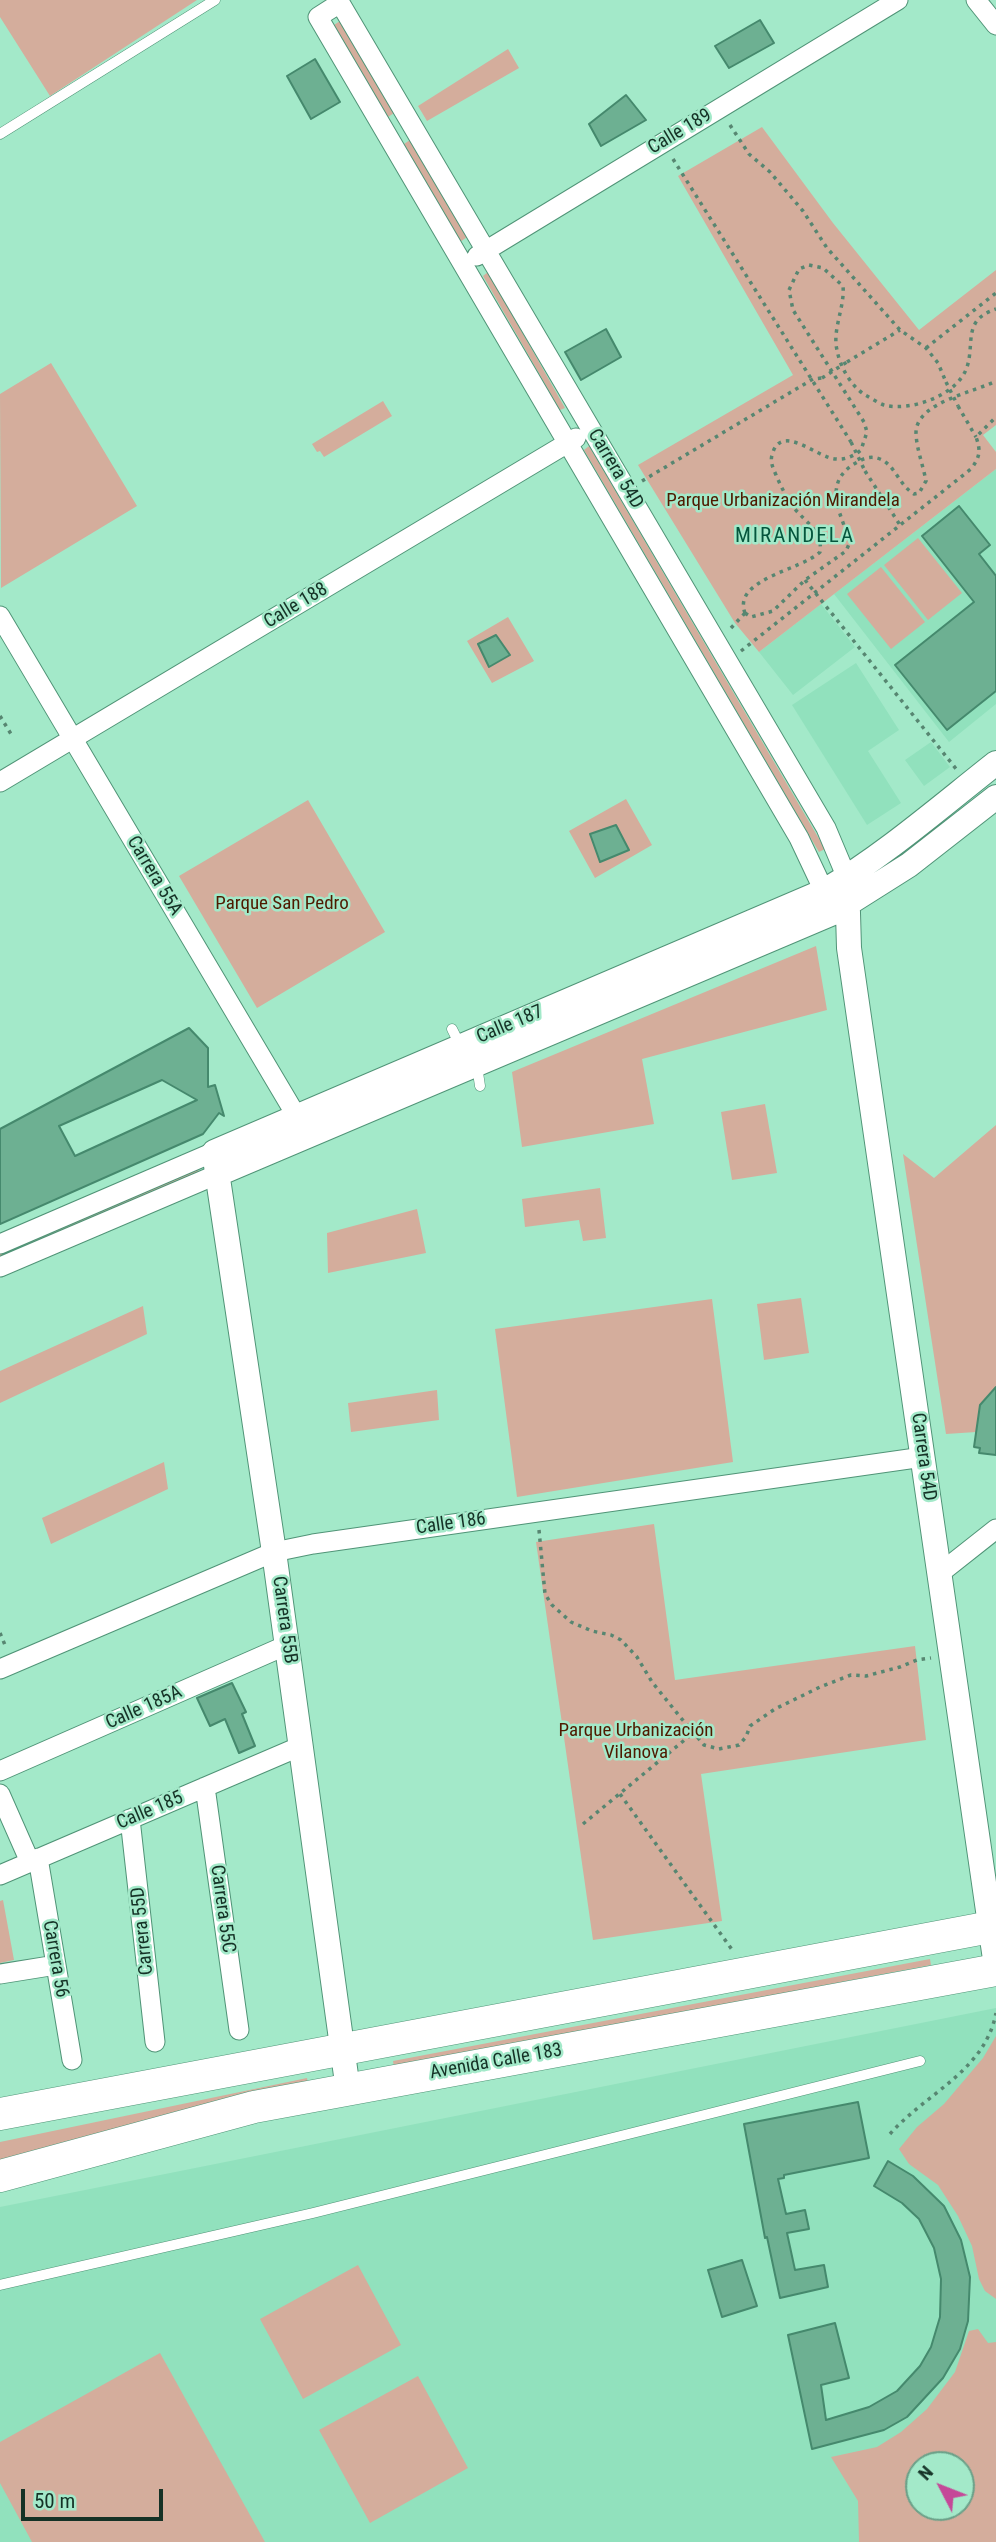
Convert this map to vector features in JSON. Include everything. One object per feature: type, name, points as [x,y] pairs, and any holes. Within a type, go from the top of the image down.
[{"type":"main road","name":"Avenida Calle 183","points":[[0,2114],[993,1926]]},
{"type":"main road","name":"Avenida Calle 183","points":[[0,2176],[223,2115],[996,1968]]},
{"type":"street","name":"Calle 189","points":[[463,265],[898,0]]},
{"type":"street","points":[[976,0],[996,25]]},
{"type":"street","name":"Carrera 54D","points":[[847,878],[826,828],[340,3],[318,17],[835,903],[849,948],[993,1926],[996,1968]]},
{"type":"street","points":[[386,133],[409,120]]},
{"type":"street","name":"Calle 188","points":[[0,782],[591,429]]},
{"type":"street","name":"Carrera 55A","points":[[0,616],[302,1126]]},
{"type":"street","name":"Calle 187","points":[[835,903],[847,878],[996,763]]},
{"type":"street","name":"Calle 187","points":[[0,1267],[216,1163],[835,903],[909,865],[996,797]]},
{"type":"street","name":"Calle 187","points":[[0,1244],[216,1163]]},
{"type":"street","name":"Carrera 55B","points":[[216,1163],[274,1552],[348,2090]]},
{"type":"street","name":"Calle 186","points":[[0,1669],[274,1552],[313,1544],[923,1457]]},
{"type":"street","points":[[940,1574],[996,1530]]},
{"type":"street","name":"Calle 185A","points":[[0,1771],[287,1645]]},
{"type":"street","name":"Calle 185","points":[[0,1875],[301,1746]]},
{"type":"street","name":"Carrera 55C","points":[[205,1787],[239,2030]]},
{"type":"street","name":"Carrera 56","points":[[0,1794],[34,1860],[72,2060]]},
{"type":"street","name":"Carrera 55D","points":[[130,1819],[155,2042]]},
{"type":"street","points":[[0,1974],[56,1965]]},
{"type":"lane","points":[[0,134],[215,0]]},
{"type":"lane","points":[[0,2285],[313,2213],[920,2061]]},
{"type":"path","points":[[719,109],[749,154],[795,201],[827,248],[900,330],[926,348],[938,363],[980,449],[979,458],[971,469],[728,662]]},
{"type":"path","points":[[662,143],[813,379],[865,471],[900,525]]},
{"type":"path","points":[[996,309],[979,318],[971,331],[967,367],[954,387],[938,396],[906,407],[884,405],[862,394],[847,376],[836,349],[844,298],[843,286],[823,268],[809,265],[799,270],[789,290],[793,310],[864,422],[867,432],[861,450],[847,458],[834,460],[788,440],[779,443],[774,449],[771,459],[782,488],[800,516],[818,534],[822,544],[821,552],[803,565],[760,582],[744,598],[745,613],[751,617],[773,611],[805,580],[846,551],[850,542],[838,509],[835,491],[837,480],[849,467],[866,457],[877,457],[884,460],[907,490],[914,494],[919,492],[926,481],[916,431],[921,418],[942,402],[996,381]]},
{"type":"path","points":[[926,348],[996,293]]},
{"type":"path","points":[[627,490],[900,330]]},
{"type":"path","points":[[976,437],[996,417]]},
{"type":"path","points":[[805,580],[963,778]]},
{"type":"path","points":[[0,716],[10,734]]},
{"type":"path","points":[[539,1528],[545,1594],[552,1605],[578,1625],[621,1640],[704,1745],[719,1749],[739,1745],[750,1726],[802,1695],[851,1675],[866,1676],[917,1660]]},
{"type":"path","points":[[0,1633],[8,1651]]},
{"type":"path","points":[[583,1824],[693,1733]]},
{"type":"path","points":[[620,1794],[734,1952]]},
{"type":"path","points":[[890,2134],[920,2104],[962,2074],[981,2051],[993,2028],[996,2013]]},
{"type":"shaded area","points":[[996,469],[996,704],[949,742],[834,594]]},
{"type":"shaded area","points":[[821,604],[855,647],[793,695],[759,652]]},
{"type":"shaded area","points":[[856,663],[899,730],[868,751],[901,803],[867,825],[792,705]]},
{"type":"shaded area","points":[[931,742],[950,767],[924,786],[905,760]]},
{"type":"shaded area","points":[[996,2008],[996,2542],[0,2542],[0,2207]]},
{"type":"green space","points":[[0,0],[197,0],[50,96],[0,17]]},
{"type":"green space","points":[[340,21],[394,113],[388,117],[334,25]]},
{"type":"green space","points":[[508,49],[519,68],[427,121],[418,106]]},
{"type":"green space","name":"Parque Urbanización Mirandela","points":[[762,127],[833,223],[919,330],[996,270],[996,425],[983,435],[996,452],[996,469],[759,652],[735,623],[638,465],[793,375],[678,176]]},
{"type":"green space","points":[[410,140],[467,237],[460,242],[404,144]]},
{"type":"green space","points":[[488,272],[565,408],[560,410],[483,276]]},
{"type":"green space","points":[[51,363],[137,506],[1,588],[0,394]]},
{"type":"green space","points":[[383,401],[392,416],[324,457],[320,451],[317,452],[312,444]]},
{"type":"green space","points":[[589,446],[825,849],[819,852],[584,450]]},
{"type":"green space","points":[[918,538],[962,593],[928,620],[884,565]]},
{"type":"green space","points":[[881,567],[925,622],[891,649],[847,594]]},
{"type":"green space","points":[[508,617],[534,661],[492,683],[467,641]]},
{"type":"green space","points":[[626,799],[652,845],[595,878],[569,831]]},
{"type":"green space","name":"Parque San Pedro","points":[[308,800],[385,932],[257,1008],[179,876]]},
{"type":"green space","points":[[816,946],[827,1010],[642,1059],[654,1124],[522,1147],[512,1072]]},
{"type":"green space","points":[[765,1104],[777,1173],[732,1180],[721,1112]]},
{"type":"green space","points":[[996,1125],[996,1396],[988,1396],[980,1405],[976,1432],[946,1434],[903,1154],[934,1178]]},
{"type":"green space","points":[[198,1169],[199,1172],[0,1259],[0,1252]]},
{"type":"green space","points":[[600,1188],[606,1238],[583,1241],[579,1220],[525,1227],[522,1199]]},
{"type":"green space","points":[[417,1209],[426,1253],[328,1273],[327,1233]]},
{"type":"green space","points":[[801,1298],[809,1353],[764,1360],[757,1304]]},
{"type":"green space","points":[[712,1299],[733,1462],[517,1497],[495,1329]]},
{"type":"green space","points":[[143,1306],[147,1334],[0,1403],[0,1371]]},
{"type":"green space","points":[[437,1390],[439,1420],[351,1432],[348,1403]]},
{"type":"green space","points":[[164,1462],[168,1489],[51,1544],[42,1518]]},
{"type":"green space","name":"Parque Urbanización Vilanova","points":[[654,1524],[675,1680],[915,1646],[926,1740],[701,1774],[722,1921],[593,1940],[536,1542]]},
{"type":"green space","points":[[3,1900],[14,1960],[0,1963],[0,1901]]},
{"type":"green space","points":[[930,1959],[931,1965],[394,2067],[393,2061]]},
{"type":"green space","points":[[996,2036],[996,2299],[985,2291],[979,2279],[972,2246],[958,2216],[938,2185],[909,2164],[899,2149],[917,2127],[944,2104],[983,2058]]},
{"type":"green space","points":[[307,2078],[308,2084],[0,2161],[0,2142]]},
{"type":"green space","points":[[358,2265],[401,2345],[303,2399],[260,2319]]},
{"type":"green space","points":[[978,2329],[988,2343],[996,2342],[996,2542],[859,2542],[858,2501],[831,2457],[877,2447],[901,2432],[927,2409],[955,2372],[969,2331]]},
{"type":"green space","points":[[160,2353],[265,2542],[32,2542],[0,2483],[0,2442]]},
{"type":"green space","points":[[418,2376],[468,2468],[370,2523],[319,2430]]},
{"type":"building","points":[[760,20],[774,43],[729,68],[715,46]]},
{"type":"building","points":[[315,59],[340,102],[311,119],[287,76]]},
{"type":"building","points":[[626,95],[646,120],[601,146],[589,124]]},
{"type":"building","points":[[606,329],[621,357],[581,380],[565,352]]},
{"type":"building","points":[[959,506],[990,545],[979,554],[996,576],[996,691],[947,730],[895,665],[974,602],[922,536]]},
{"type":"building","points":[[496,635],[510,655],[489,667],[478,644]]},
{"type":"building","points":[[616,825],[629,850],[600,862],[590,834]]},
{"type":"building","points":[[189,1028],[208,1048],[208,1087],[215,1085],[224,1116],[219,1113],[203,1134],[0,1224],[0,1129]],"holes":[[[162,1080],[197,1100],[75,1156],[59,1126]]]},
{"type":"building","points":[[996,1387],[996,1455],[979,1453],[980,1448],[974,1447],[980,1405]]},
{"type":"building","points":[[232,1683],[246,1712],[242,1714],[255,1746],[239,1753],[225,1719],[210,1726],[197,1698]]},
{"type":"building","points":[[858,2102],[869,2158],[784,2175],[784,2178],[778,2179],[786,2214],[805,2210],[809,2229],[787,2233],[795,2270],[824,2265],[828,2287],[780,2298],[767,2237],[765,2238],[744,2124]]},
{"type":"building","points":[[888,2161],[913,2176],[944,2206],[961,2240],[970,2277],[968,2321],[960,2349],[943,2378],[907,2417],[884,2430],[812,2449],[788,2335],[835,2323],[849,2378],[821,2385],[826,2420],[869,2407],[897,2391],[920,2366],[931,2347],[940,2317],[941,2279],[934,2248],[919,2219],[902,2203],[874,2186]]},
{"type":"building","points":[[742,2260],[757,2306],[722,2317],[708,2270]]},
{"type":"district","name":"MIRANDELA","points":[[795,537]]}]
